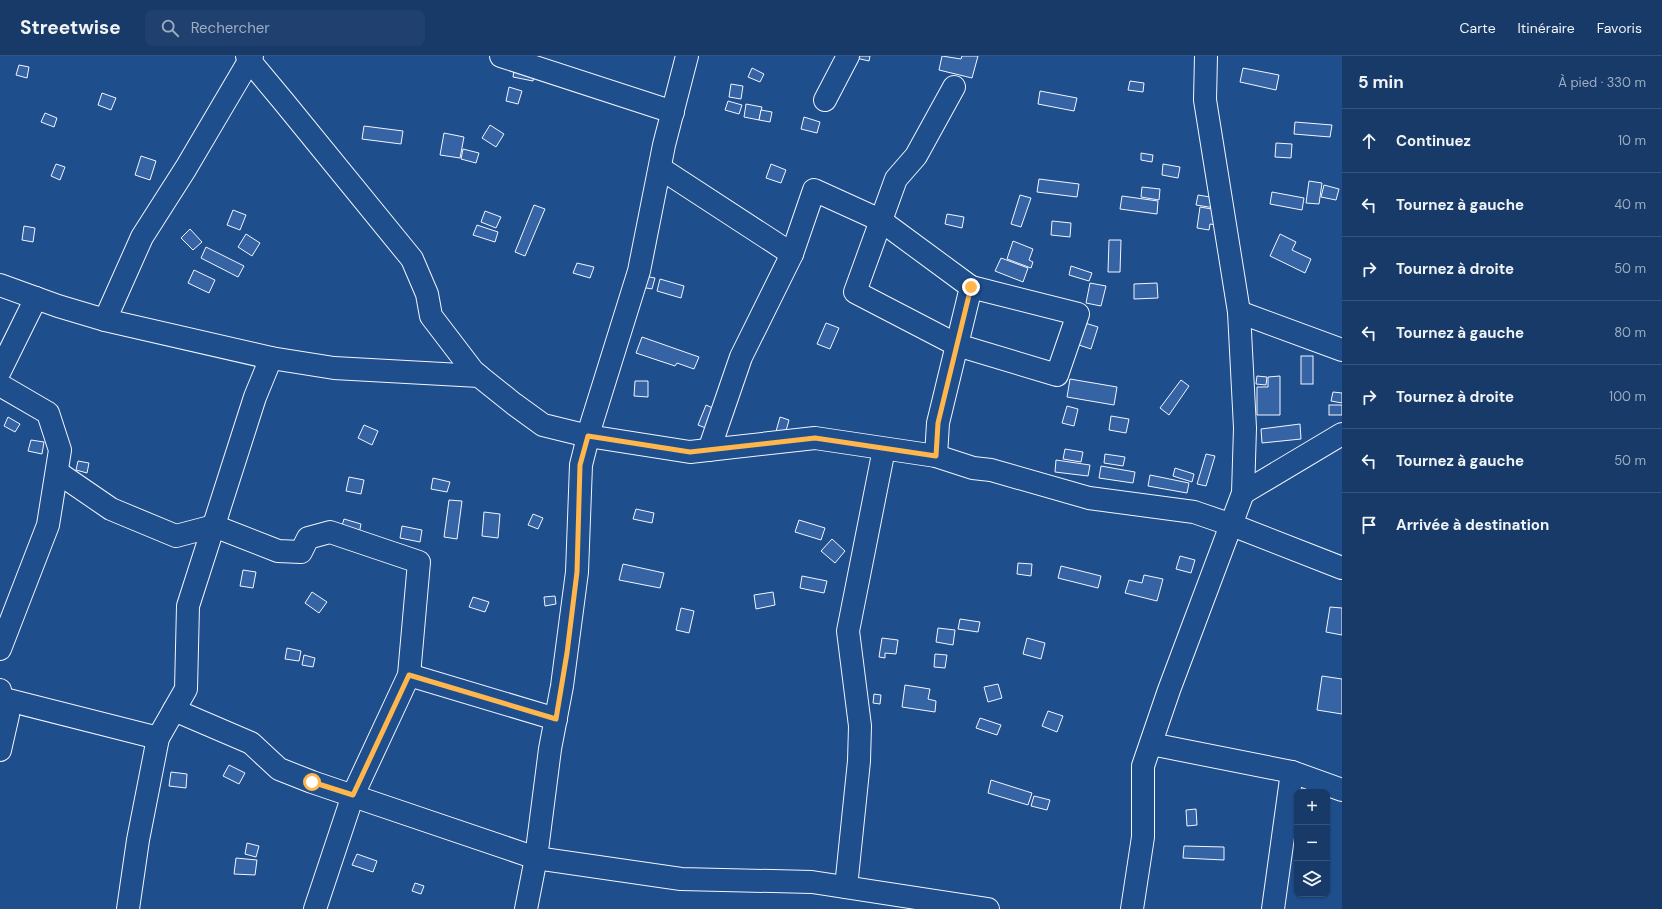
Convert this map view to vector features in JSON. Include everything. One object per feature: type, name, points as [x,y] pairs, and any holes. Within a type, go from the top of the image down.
[{"type":"street","points":[[501,56],[673,112]]},
{"type":"street","points":[[526,909],[536,858],[550,750],[567,653],[577,572],[580,465],[640,271],[660,168],[688,56]]},
{"type":"street","points":[[826,100],[848,56]]},
{"type":"street","points":[[1132,909],[1143,837],[1143,766],[1169,690],[1243,493],[1245,428],[1239,312],[1205,100],[1206,56]]},
{"type":"street","points":[[105,320],[142,237],[186,168],[249,58],[412,259],[427,294],[431,316],[473,371],[543,425],[588,436],[690,452],[815,438],[936,456],[973,468],[991,470],[1089,498],[1194,512],[1232,524],[1342,568]]},
{"type":"street","points":[[709,450],[741,357],[792,254],[814,190],[880,220],[971,287],[1048,308],[1078,314],[1057,375],[957,345],[855,292],[880,220],[896,179],[916,156],[954,87]]},
{"type":"street","points":[[660,168],[792,254]]},
{"type":"street","points":[[0,285],[105,320],[271,358],[334,368],[479,376]]},
{"type":"street","points":[[936,456],[938,423],[971,287]]},
{"type":"street","points":[[0,371],[36,298]]},
{"type":"street","points":[[1239,312],[1342,350]]},
{"type":"street","points":[[128,909],[138,840],[158,738],[186,689],[188,606],[255,397],[271,358]]},
{"type":"street","points":[[0,385],[48,413],[60,450],[48,525],[0,649]]},
{"type":"street","points":[[1243,493],[1342,434]]},
{"type":"street","points":[[846,888],[859,761],[860,726],[848,631],[884,449]]},
{"type":"street","points":[[57,472],[111,509],[176,536],[214,526],[278,551],[301,552],[308,538],[330,532],[419,562],[409,675],[353,795],[315,909]]},
{"type":"street","points":[[409,675],[556,719]]},
{"type":"street","points":[[0,696],[158,738]]},
{"type":"street","points":[[0,696],[8,715],[0,750]]},
{"type":"street","points":[[174,710],[251,743],[279,769],[536,858],[681,878],[812,882],[988,909]]},
{"type":"street","points":[[1151,744],[1292,772],[1342,790]]},
{"type":"street","points":[[1274,909],[1292,772]]},
{"type":"building","points":[[856,56],[870,56],[869,61],[856,58]]},
{"type":"building","points":[[942,56],[961,59],[962,56],[978,56],[972,78],[939,70]]},
{"type":"building","points":[[515,64],[535,68],[533,81],[513,77]]},
{"type":"building","points":[[19,65],[29,67],[27,78],[16,75]]},
{"type":"building","points":[[752,68],[764,74],[760,82],[748,77]]},
{"type":"building","points":[[1243,68],[1279,75],[1276,90],[1240,82]]},
{"type":"building","points":[[1130,81],[1144,83],[1143,92],[1128,90]]},
{"type":"building","points":[[731,84],[743,86],[741,99],[729,97]]},
{"type":"building","points":[[509,87],[522,91],[518,104],[506,101]]},
{"type":"building","points":[[1040,91],[1077,98],[1074,111],[1038,104]]},
{"type":"building","points":[[102,93],[116,98],[111,110],[98,105]]},
{"type":"building","points":[[728,101],[742,105],[739,114],[725,110]]},
{"type":"building","points":[[746,104],[762,107],[759,120],[744,117]]},
{"type":"building","points":[[761,110],[772,112],[770,122],[759,120]]},
{"type":"building","points":[[45,113],[57,118],[54,127],[41,122]]},
{"type":"building","points":[[804,117],[820,122],[817,133],[801,129]]},
{"type":"building","points":[[1295,122],[1332,125],[1330,137],[1294,134]]},
{"type":"building","points":[[490,125],[504,134],[496,147],[482,138]]},
{"type":"building","points":[[364,126],[403,131],[401,144],[362,139]]},
{"type":"building","points":[[444,133],[464,137],[460,158],[440,155]]},
{"type":"building","points":[[1276,143],[1292,144],[1291,158],[1275,157]]},
{"type":"building","points":[[463,149],[479,153],[476,163],[461,159]]},
{"type":"building","points":[[1141,153],[1153,155],[1152,162],[1141,160]]},
{"type":"building","points":[[141,156],[156,161],[150,180],[135,175]]},
{"type":"building","points":[[56,164],[65,167],[60,180],[51,176]]},
{"type":"building","points":[[771,164],[786,170],[781,183],[766,178]]},
{"type":"building","points":[[1163,164],[1180,167],[1178,178],[1162,175]]},
{"type":"building","points":[[1039,179],[1079,184],[1077,197],[1037,192]]},
{"type":"building","points":[[1309,181],[1322,183],[1319,204],[1306,203]]},
{"type":"building","points":[[1324,185],[1339,189],[1336,200],[1321,197]]},
{"type":"building","points":[[1142,187],[1160,189],[1159,200],[1141,197]]},
{"type":"building","points":[[1272,192],[1304,198],[1302,210],[1270,204]]},
{"type":"building","points":[[1020,195],[1031,198],[1021,227],[1011,224]]},
{"type":"building","points":[[1198,195],[1216,198],[1215,208],[1196,205]]},
{"type":"building","points":[[1122,196],[1158,201],[1157,214],[1120,209]]},
{"type":"building","points":[[534,205],[545,209],[525,256],[515,252]]},
{"type":"building","points":[[1200,207],[1218,210],[1216,225],[1210,224],[1209,230],[1197,228]]},
{"type":"building","points":[[233,210],[246,215],[240,230],[227,225]]},
{"type":"building","points":[[485,211],[501,217],[496,228],[481,222]]},
{"type":"building","points":[[947,214],[964,217],[962,228],[945,224]]},
{"type":"building","points":[[1052,221],[1071,223],[1070,237],[1051,235]]},
{"type":"building","points":[[477,225],[498,232],[495,242],[473,235]]},
{"type":"building","points":[[24,226],[35,228],[33,242],[22,240]]},
{"type":"building","points":[[190,229],[202,242],[193,250],[181,238]]},
{"type":"building","points":[[246,234],[260,243],[252,256],[238,247]]},
{"type":"building","points":[[1280,234],[1296,242],[1292,250],[1311,259],[1305,273],[1270,256]]},
{"type":"building","points":[[1109,240],[1121,240],[1120,272],[1108,272]]},
{"type":"building","points":[[1013,241],[1033,249],[1029,260],[1033,262],[1031,268],[1007,259]]},
{"type":"building","points":[[206,247],[244,266],[238,277],[201,258]]},
{"type":"building","points":[[1001,258],[1028,268],[1023,282],[995,271]]},
{"type":"building","points":[[577,263],[594,267],[590,278],[573,273]]},
{"type":"building","points":[[1071,266],[1092,273],[1089,281],[1069,275]]},
{"type":"building","points":[[194,270],[215,280],[209,293],[188,283]]},
{"type":"building","points":[[644,276],[655,278],[652,289],[641,287]]},
{"type":"building","points":[[660,279],[684,286],[681,298],[657,291]]},
{"type":"building","points":[[1090,283],[1106,286],[1101,306],[1086,303]]},
{"type":"building","points":[[1157,283],[1158,298],[1134,299],[1134,284]]},
{"type":"building","points":[[826,323],[839,328],[830,349],[817,344]]},
{"type":"building","points":[[1085,323],[1098,327],[1091,349],[1079,345]]},
{"type":"building","points":[[642,337],[699,357],[694,369],[677,363],[675,366],[636,353]]},
{"type":"building","points":[[1301,356],[1313,356],[1313,384],[1301,384]]},
{"type":"building","points":[[1257,376],[1267,377],[1266,385],[1256,384]]},
{"type":"building","points":[[1280,376],[1280,415],[1257,415],[1257,387],[1268,387],[1268,377]]},
{"type":"building","points":[[1070,379],[1117,387],[1114,405],[1067,397]]},
{"type":"building","points":[[1181,380],[1189,386],[1169,415],[1160,408]]},
{"type":"building","points":[[635,381],[648,381],[648,397],[634,396]]},
{"type":"building","points":[[1333,392],[1342,393],[1342,403],[1331,401]]},
{"type":"building","points":[[706,405],[724,413],[716,432],[698,425]]},
{"type":"building","points":[[1329,405],[1342,405],[1342,415],[1329,415]]},
{"type":"building","points":[[1067,406],[1078,409],[1074,426],[1062,423]]},
{"type":"building","points":[[1111,416],[1129,419],[1126,433],[1109,430]]},
{"type":"building","points":[[8,417],[20,424],[15,432],[4,426]]},
{"type":"building","points":[[780,417],[789,420],[784,438],[775,435]]},
{"type":"building","points":[[1300,424],[1301,439],[1262,443],[1261,429]]},
{"type":"building","points":[[364,425],[378,431],[372,445],[358,438]]},
{"type":"building","points":[[31,440],[44,442],[42,454],[28,451]]},
{"type":"building","points":[[1065,449],[1083,452],[1081,462],[1063,459]]},
{"type":"building","points":[[1105,454],[1125,457],[1123,466],[1104,463]]},
{"type":"building","points":[[1206,454],[1215,456],[1206,486],[1197,484]]},
{"type":"building","points":[[1056,460],[1090,465],[1088,476],[1055,472]]},
{"type":"building","points":[[78,461],[89,463],[87,473],[76,470]]},
{"type":"building","points":[[1101,466],[1135,472],[1133,483],[1099,478]]},
{"type":"building","points":[[1175,468],[1194,474],[1192,482],[1173,476]]},
{"type":"building","points":[[1150,475],[1189,483],[1187,493],[1148,486]]},
{"type":"building","points":[[349,477],[364,480],[361,494],[346,491]]},
{"type":"building","points":[[433,478],[450,482],[447,492],[431,489]]},
{"type":"building","points":[[449,500],[462,501],[457,539],[444,537]]},
{"type":"building","points":[[636,509],[654,513],[652,523],[633,519]]},
{"type":"building","points":[[484,512],[500,514],[498,538],[482,536]]},
{"type":"building","points":[[533,514],[543,518],[538,529],[528,525]]},
{"type":"building","points":[[344,519],[361,524],[359,534],[341,529]]},
{"type":"building","points":[[799,520],[825,528],[821,540],[795,532]]},
{"type":"building","points":[[402,526],[422,530],[420,542],[400,538]]},
{"type":"building","points":[[832,539],[845,551],[835,563],[821,551]]},
{"type":"building","points":[[1180,556],[1195,560],[1191,573],[1176,569]]},
{"type":"building","points":[[1018,563],[1032,564],[1031,576],[1017,574]]},
{"type":"building","points":[[623,564],[664,573],[660,588],[619,580]]},
{"type":"building","points":[[1061,566],[1101,576],[1098,588],[1058,578]]},
{"type":"building","points":[[243,570],[256,572],[253,588],[240,586]]},
{"type":"building","points":[[1144,575],[1163,579],[1157,601],[1125,593],[1129,580],[1142,583]]},
{"type":"building","points":[[802,576],[827,581],[824,593],[800,588]]},
{"type":"building","points":[[312,592],[327,602],[319,613],[305,603]]},
{"type":"building","points":[[773,592],[775,605],[756,609],[754,595]]},
{"type":"building","points":[[555,596],[556,604],[545,606],[544,597]]},
{"type":"building","points":[[473,597],[489,602],[485,612],[469,607]]},
{"type":"building","points":[[1330,607],[1342,608],[1342,635],[1326,632]]},
{"type":"building","points":[[681,608],[694,611],[689,633],[676,630]]},
{"type":"building","points":[[960,619],[980,622],[978,632],[958,629]]},
{"type":"building","points":[[938,628],[955,630],[953,645],[936,642]]},
{"type":"building","points":[[882,638],[898,640],[896,654],[885,653],[885,658],[879,657]]},
{"type":"building","points":[[1027,638],[1045,643],[1041,659],[1023,654]]},
{"type":"building","points":[[287,648],[301,651],[299,661],[285,659]]},
{"type":"building","points":[[935,654],[947,655],[945,668],[934,667]]},
{"type":"building","points":[[304,655],[315,658],[313,667],[302,665]]},
{"type":"building","points":[[1322,676],[1342,679],[1342,714],[1317,710]]},
{"type":"building","points":[[998,684],[1002,698],[988,702],[984,687]]},
{"type":"building","points":[[905,685],[930,689],[928,699],[936,701],[935,712],[902,707]]},
{"type":"building","points":[[874,694],[881,695],[880,704],[873,703]]},
{"type":"building","points":[[1048,711],[1063,716],[1057,732],[1042,726]]},
{"type":"building","points":[[980,718],[1001,725],[997,735],[976,728]]},
{"type":"building","points":[[229,765],[245,773],[239,784],[223,776]]},
{"type":"building","points":[[171,772],[187,774],[186,788],[169,786]]},
{"type":"building","points":[[991,780],[1032,793],[1028,805],[988,793]]},
{"type":"building","points":[[1034,796],[1050,800],[1047,810],[1031,806]]},
{"type":"building","points":[[1196,809],[1197,825],[1187,826],[1186,810]]},
{"type":"building","points":[[247,843],[259,846],[256,857],[245,854]]},
{"type":"building","points":[[1184,846],[1224,847],[1224,860],[1183,858]]},
{"type":"building","points":[[357,854],[377,861],[373,872],[352,865]]},
{"type":"building","points":[[236,858],[257,860],[255,875],[234,874]]},
{"type":"building","points":[[415,883],[424,886],[421,894],[412,891]]},
{"type":"route","points":[[312,782],[353,795],[409,675],[556,719],[567,653],[577,572],[580,465],[588,436],[690,452],[815,438],[936,456],[938,423],[971,287]]}]
